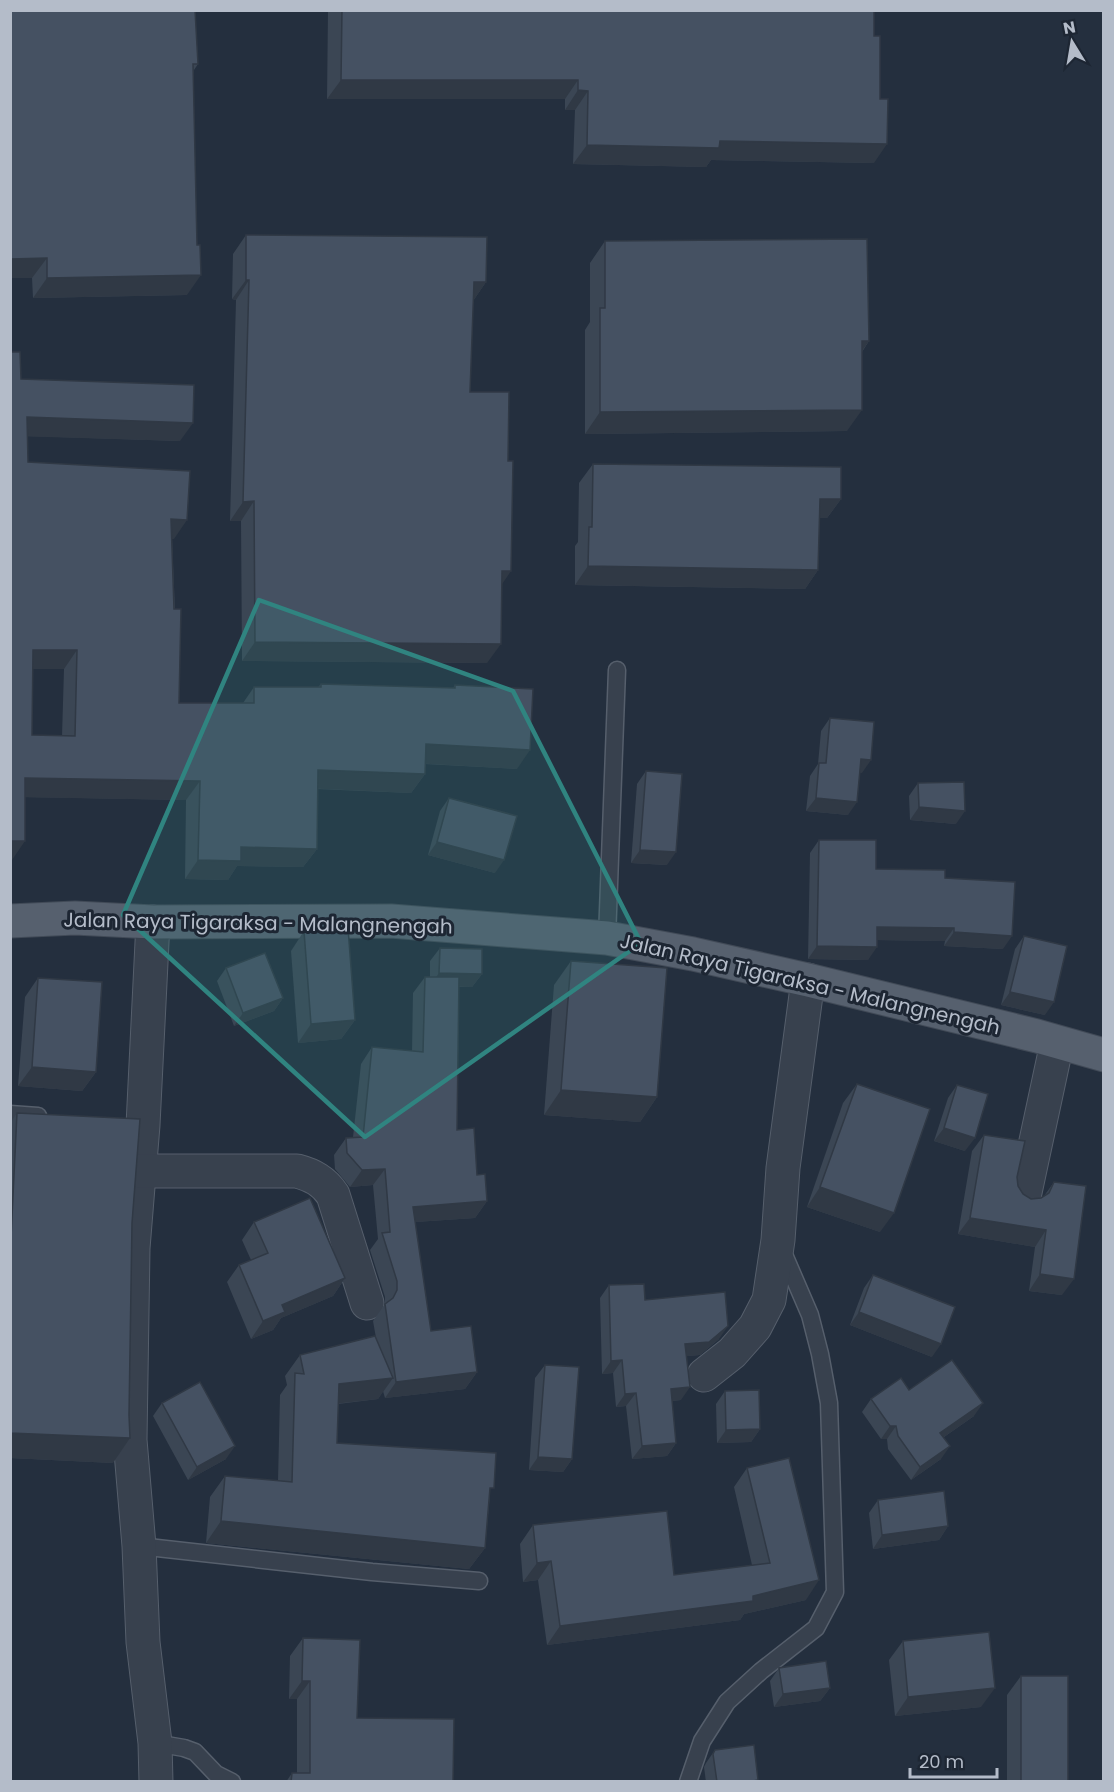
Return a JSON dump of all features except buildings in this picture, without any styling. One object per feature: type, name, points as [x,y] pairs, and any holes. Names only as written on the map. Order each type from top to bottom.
[{"type":"main road","name":"Jalan Raya Tigaraksa - Malangnengah","points":[[10,921],[75,918],[153,922],[391,921],[608,938],[693,954],[808,980],[1037,1036],[1104,1055]]},
{"type":"street","points":[[153,922],[138,1124],[140,1171],[133,1248],[130,1440],[139,1546],[143,1642],[155,1743],[156,1782]]},
{"type":"street","points":[[704,1375],[732,1353],[763,1314],[769,1300],[778,1240],[783,1168],[808,980]]},
{"type":"street","points":[[1024,1197],[1057,1043]]},
{"type":"street","points":[[140,1171],[297,1171],[316,1178],[326,1185],[333,1195],[367,1303]]},
{"type":"lane","points":[[608,938],[617,670]]},
{"type":"lane","points":[[10,1114],[55,1117]]},
{"type":"lane","points":[[688,1782],[702,1741],[727,1702],[761,1671],[816,1628],[835,1592],[829,1403],[810,1315],[778,1240]]},
{"type":"lane","points":[[139,1546],[372,1572],[480,1581]]},
{"type":"lane","points":[[155,1743],[195,1752],[216,1774],[232,1782]]},
{"type":"highlighted area","points":[[259,600],[513,691],[641,943],[365,1137],[123,915]]}]
